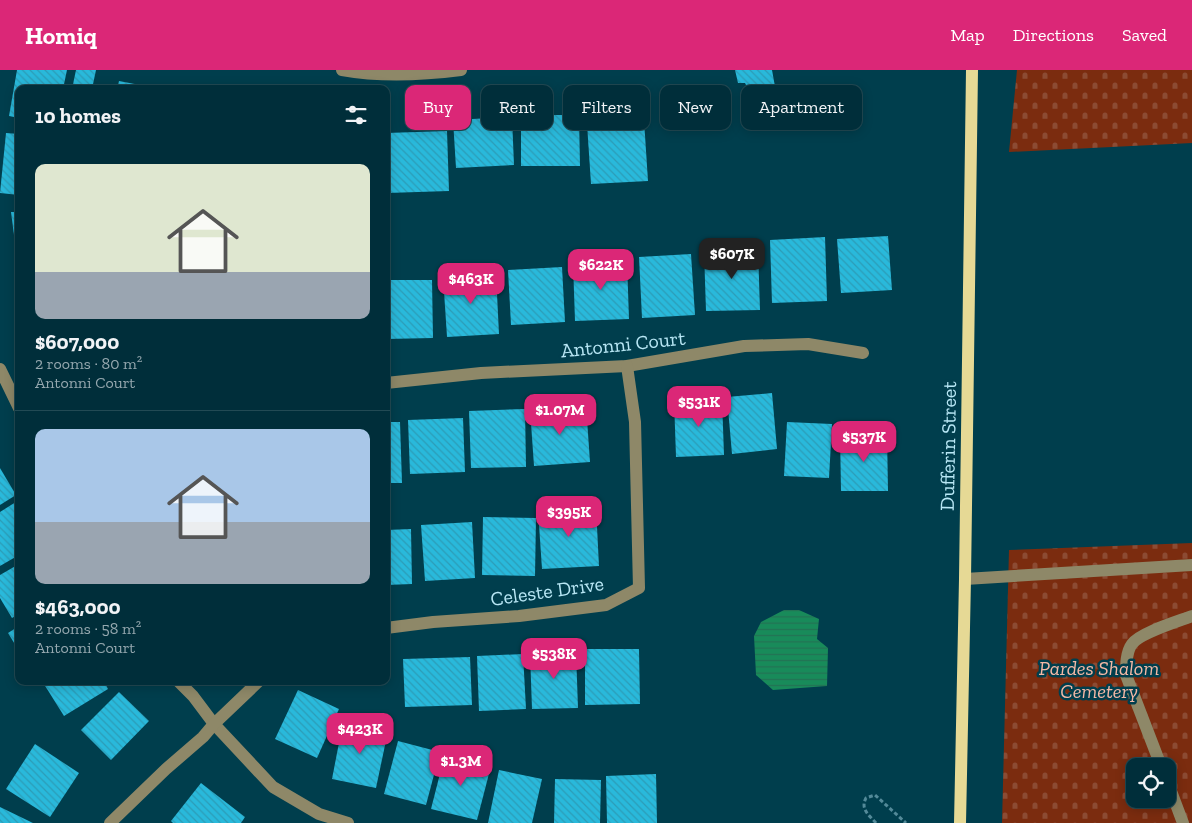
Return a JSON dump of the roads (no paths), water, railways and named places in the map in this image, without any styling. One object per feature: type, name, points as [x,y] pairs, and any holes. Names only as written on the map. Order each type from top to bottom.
[{"type":"main road","name":"Dufferin Street","points":[[960,823],[972,70]]},
{"type":"street","points":[[342,70],[362,74],[428,74],[461,70]]},
{"type":"street","name":"Antonni Court","points":[[390,383],[481,373],[626,366],[744,346],[808,344],[864,353]]},
{"type":"street","name":"Celeste Drive","points":[[390,627],[433,622],[519,616],[606,605],[639,588],[635,422],[626,366]]},
{"type":"street","points":[[0,369],[15,400]]},
{"type":"street","points":[[965,579],[1192,565]]},
{"type":"street","points":[[1158,758],[1126,675],[1126,662],[1132,644],[1143,635],[1192,616]]},
{"type":"street","points":[[182,685],[193,696],[214,724],[273,787],[319,814],[348,823]]},
{"type":"street","points":[[110,823],[166,769],[204,737],[214,724],[254,685]]},
{"type":"street","points":[[1176,806],[1182,823]]},
{"type":"park label","name":"Pardes Shalom Cemetery","points":[[1099,680]]}]
